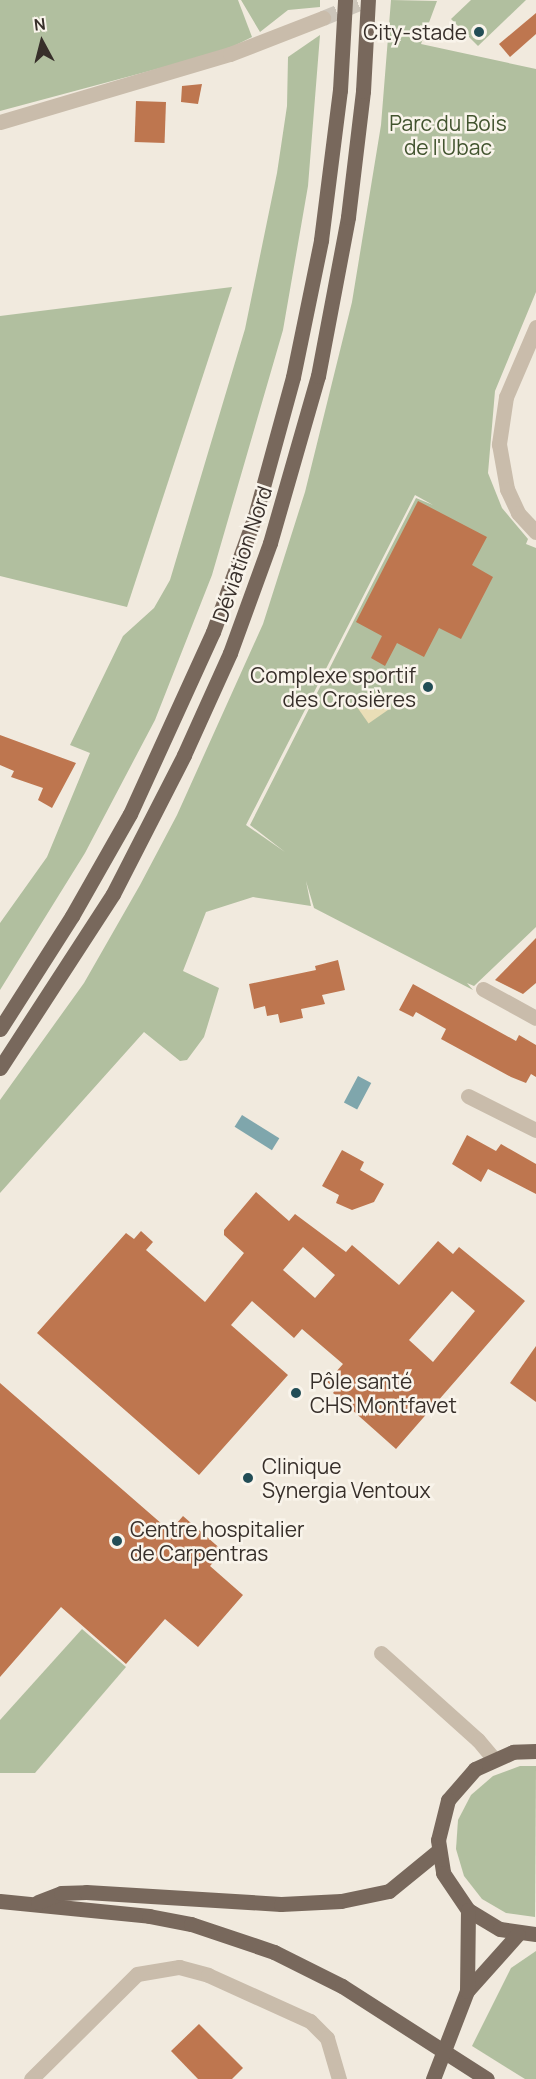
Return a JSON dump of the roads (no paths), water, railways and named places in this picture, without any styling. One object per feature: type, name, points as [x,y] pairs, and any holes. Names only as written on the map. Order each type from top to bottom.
[{"type":"main road","name":"Déviation Nord","points":[[0,1029],[72,916],[135,804],[213,632],[255,516],[293,377],[321,240],[340,90],[345,0]]},
{"type":"main road","name":"Déviation Nord","points":[[0,1068],[52,994],[118,884],[184,755],[230,653],[270,543],[318,375],[348,217],[363,91],[368,0]]},
{"type":"main road","points":[[536,1751],[493,1758],[467,1776],[448,1800],[441,1819],[438,1851],[453,1893],[468,1910],[483,1922],[518,1934],[536,1934]]},
{"type":"main road","points":[[35,1903],[61,1893],[86,1892],[281,1904],[341,1901],[389,1891],[438,1851]]},
{"type":"main road","points":[[0,1901],[35,1903],[181,1922],[274,1952],[342,1986],[487,2079]]},
{"type":"main road","points":[[433,2079],[465,1996],[468,1910]]},
{"type":"main road","points":[[465,1996],[518,1934]]},
{"type":"street","points":[[0,122],[230,54],[323,18]]},
{"type":"street","points":[[536,327],[506,397],[499,444],[507,489],[518,513],[536,532]]},
{"type":"street","points":[[483,989],[536,1018]]},
{"type":"street","points":[[468,1096],[536,1130]]},
{"type":"street","points":[[381,1653],[478,1740],[493,1758]]},
{"type":"street","points":[[31,2079],[44,2070],[137,1974],[179,1967],[208,1975],[310,2021],[327,2038],[339,2079]]},
{"type":"water","points":[[358,1076],[371,1083],[357,1110],[344,1102]]},
{"type":"water","points":[[242,1115],[279,1138],[272,1150],[235,1127]]},
{"type":"tunnel","points":[[323,18],[367,0]]},
{"type":"place","name":"City-stade","points":[[479,32]]},
{"type":"place","name":"Complexe sportif des Crosières","points":[[428,687]]},
{"type":"place","name":"Pôle santé CHS Montfavet","points":[[296,1393]]},
{"type":"place","name":"Clinique Synergia Ventoux","points":[[248,1478]]},
{"type":"place","name":"Centre hospitalier de Carpentras","points":[[117,1541]]},
{"type":"park label","name":"Parc du Bois de l'Ubac","points":[[448,135]]}]
